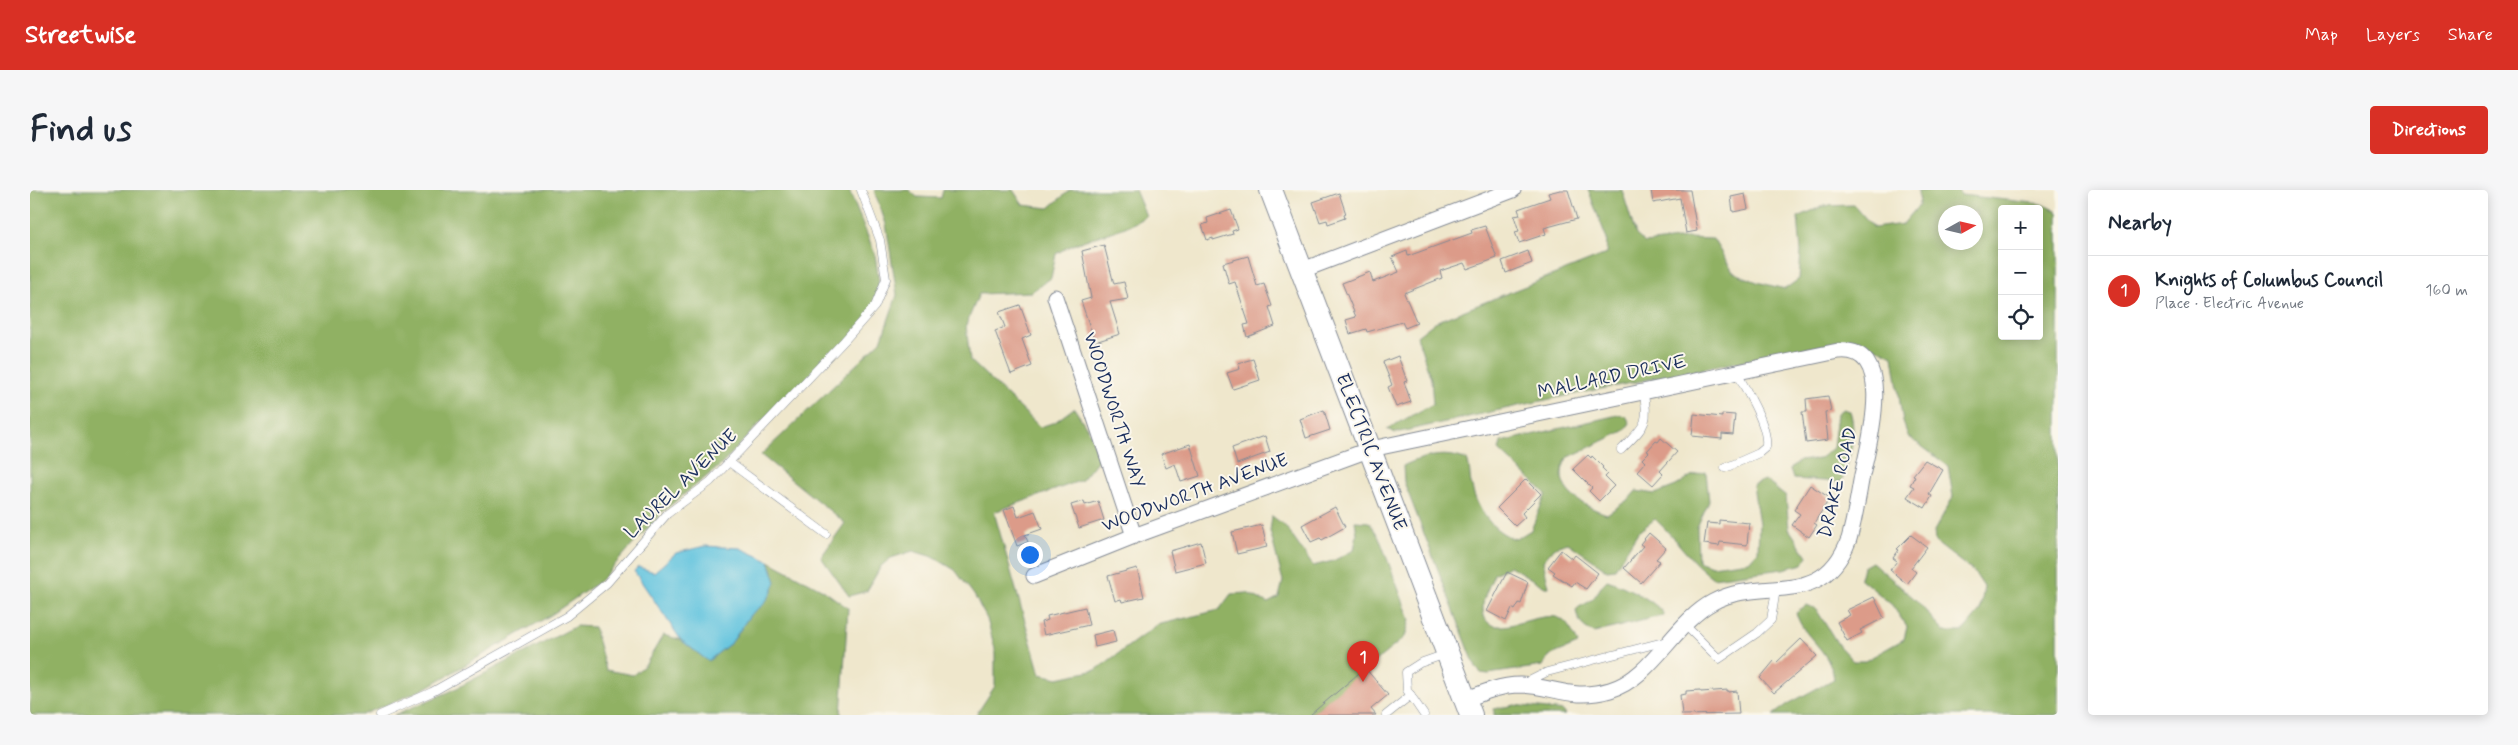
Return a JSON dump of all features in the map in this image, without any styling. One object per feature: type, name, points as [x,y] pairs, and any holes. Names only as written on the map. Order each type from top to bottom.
[{"type":"main road","name":"ELECTRIC AVENUE","points":[[1271,190],[1468,707]]},
{"type":"street","points":[[1300,270],[1513,190]]},
{"type":"street","name":"WOODWORTH WAY","points":[[1055,297],[1134,536]]},
{"type":"street","name":"MALLARD DRIVE","points":[[1371,449],[1838,351],[1853,351],[1861,356]]},
{"type":"street","name":"DRAKE ROAD","points":[[1468,707],[1497,689],[1521,685],[1577,695],[1609,690],[1631,679],[1703,608],[1723,597],[1748,591],[1804,586],[1818,579],[1837,560],[1849,539],[1875,408],[1870,370],[1861,356]]},
{"type":"street","name":"WOODWORTH AVENUE","points":[[1034,576],[1134,536],[1371,449]]},
{"type":"lane","name":"LAUREL AVENUE","points":[[380,715],[432,692],[567,616],[607,583],[667,514],[710,482],[875,306],[886,279],[880,240],[861,190]]},
{"type":"lane","points":[[1725,468],[1759,453],[1766,447],[1768,438],[1737,372]]},
{"type":"lane","points":[[1621,450],[1644,426],[1648,410],[1643,391]]},
{"type":"lane","points":[[729,462],[826,534]]},
{"type":"lane","points":[[1686,625],[1719,660],[1757,633],[1771,620],[1776,589]]},
{"type":"lane","points":[[1521,685],[1547,672],[1671,640]]},
{"type":"lane","points":[[1424,715],[1405,684],[1406,672],[1420,663],[1447,653]]},
{"type":"lane","points":[[1386,715],[1410,695]]},
{"type":"green space","points":[[30,190],[849,190],[875,254],[879,282],[876,302],[856,335],[759,424],[721,465],[663,511],[600,581],[551,615],[424,689],[362,715],[30,715]]},
{"type":"green space","points":[[874,190],[909,190],[917,197],[941,198],[943,190],[1013,190],[1023,205],[1049,208],[1070,190],[1135,190],[1146,216],[1136,222],[1078,243],[1056,254],[1051,278],[1031,292],[979,294],[966,325],[970,360],[1040,427],[1055,422],[1074,408],[1091,434],[1098,460],[1082,480],[994,512],[1040,674],[1058,678],[1096,670],[1157,625],[1219,610],[1231,594],[1247,593],[1268,603],[1279,597],[1283,581],[1270,531],[1272,516],[1285,526],[1313,566],[1333,561],[1354,550],[1357,534],[1355,521],[1369,522],[1379,537],[1410,620],[1405,637],[1310,715],[976,715],[995,686],[995,649],[987,619],[974,595],[955,570],[933,557],[913,551],[891,558],[881,566],[867,591],[849,596],[821,557],[845,523],[761,455],[881,341],[897,295],[886,224]]},
{"type":"green space","points":[[1588,190],[1622,190],[1636,235],[1645,243],[1686,238],[1713,239],[1733,272],[1757,282],[1785,289],[1799,279],[1801,251],[1798,217],[1823,206],[1854,205],[1874,228],[1903,224],[1919,205],[1918,190],[1959,190],[1961,195],[2042,204],[2058,212],[2058,715],[1773,715],[1788,704],[1834,679],[1827,659],[1799,621],[1796,612],[1807,605],[1816,609],[1839,646],[1853,661],[1865,661],[1904,639],[1907,627],[1892,605],[1860,578],[1863,567],[1872,562],[1916,600],[1944,632],[1962,632],[1980,611],[1984,587],[1974,572],[1935,542],[1934,531],[1953,497],[1948,466],[1908,436],[1903,422],[1893,356],[1871,345],[1838,343],[1809,348],[1550,399],[1395,433],[1387,429],[1433,404],[1431,379],[1417,336],[1435,322],[1606,254],[1607,239]]},
{"type":"green space","points":[[1843,409],[1850,411],[1853,437],[1850,456],[1841,482],[1793,479],[1790,469],[1799,461],[1819,459],[1833,448],[1837,413]]},
{"type":"green space","points":[[1618,415],[1626,416],[1630,423],[1624,431],[1567,458],[1562,479],[1571,495],[1588,506],[1607,514],[1629,499],[1636,491],[1655,494],[1676,486],[1691,476],[1706,472],[1709,501],[1697,527],[1698,561],[1712,566],[1749,561],[1758,551],[1759,524],[1753,485],[1765,480],[1786,497],[1789,529],[1807,556],[1803,564],[1783,569],[1713,578],[1697,565],[1655,519],[1638,532],[1615,569],[1607,570],[1568,543],[1555,547],[1543,561],[1549,587],[1545,587],[1510,566],[1494,574],[1483,602],[1485,619],[1492,625],[1502,626],[1540,618],[1552,617],[1561,619],[1569,627],[1578,644],[1549,656],[1543,666],[1488,674],[1481,673],[1476,668],[1404,482],[1403,466],[1427,457],[1443,455],[1467,460],[1474,495],[1482,512],[1493,526],[1516,539],[1531,530],[1546,494],[1499,450],[1501,442]]},
{"type":"green space","points":[[769,561],[823,590],[848,608],[841,715],[394,715],[451,691],[576,626],[594,627],[606,670],[633,675],[646,664],[663,635],[681,640],[708,661],[732,642],[750,615],[763,605],[773,571]]},
{"type":"green space","points":[[1607,580],[1647,599],[1664,615],[1594,633],[1590,631],[1580,621],[1576,610],[1592,599]]},
{"type":"green space","points":[[1515,705],[1563,711],[1566,715],[1494,715],[1494,709]]},
{"type":"water","points":[[705,546],[740,548],[769,561],[776,582],[771,594],[763,605],[750,615],[732,642],[708,661],[681,640],[634,571],[638,567],[654,572],[676,553]]},
{"type":"building","points":[[1568,190],[1577,219],[1544,228],[1546,234],[1519,243],[1515,232],[1519,231],[1514,216],[1520,215],[1518,209],[1550,198],[1548,193]]},
{"type":"building","points":[[1651,190],[1690,190],[1697,231],[1686,233],[1680,198],[1653,203]]},
{"type":"building","points":[[1339,193],[1346,214],[1344,215],[1345,218],[1328,224],[1327,220],[1320,222],[1313,202]]},
{"type":"building","points":[[1745,194],[1748,209],[1733,212],[1731,197]]},
{"type":"building","points":[[1231,210],[1238,229],[1232,231],[1233,234],[1207,240],[1202,225],[1208,223],[1207,218]]},
{"type":"building","points":[[1485,226],[1497,258],[1467,269],[1464,263],[1440,271],[1442,278],[1404,293],[1417,323],[1405,328],[1402,322],[1367,332],[1366,329],[1350,334],[1346,320],[1356,317],[1342,283],[1370,272],[1373,282],[1399,272],[1392,257],[1407,251],[1408,256],[1472,233],[1471,230]]},
{"type":"building","points":[[1104,245],[1114,284],[1124,282],[1128,299],[1110,302],[1120,334],[1095,342],[1081,301],[1091,298],[1082,251]]},
{"type":"building","points":[[1528,251],[1532,263],[1506,273],[1502,261]]},
{"type":"building","points":[[1248,256],[1257,286],[1264,284],[1272,306],[1269,307],[1275,326],[1247,337],[1244,325],[1249,324],[1235,282],[1229,284],[1223,263]]},
{"type":"building","points":[[1020,305],[1031,335],[1022,339],[1032,366],[1011,374],[995,331],[1005,327],[999,312]]},
{"type":"building","points":[[1398,356],[1407,381],[1404,382],[1411,402],[1396,407],[1388,387],[1392,385],[1383,362]]},
{"type":"building","points":[[1253,359],[1260,380],[1233,389],[1227,373],[1240,369],[1238,363]]},
{"type":"building","points":[[1828,396],[1831,411],[1825,412],[1828,440],[1806,443],[1802,412],[1807,412],[1806,399]]},
{"type":"building","points":[[1324,410],[1330,430],[1306,438],[1300,419]]},
{"type":"building","points":[[1694,414],[1722,417],[1722,414],[1735,415],[1733,435],[1722,434],[1722,439],[1692,436]]},
{"type":"building","points":[[1265,436],[1270,452],[1237,464],[1232,448]]},
{"type":"building","points":[[1661,438],[1677,452],[1660,471],[1663,474],[1653,485],[1637,471],[1645,462],[1642,459],[1649,452],[1647,451]]},
{"type":"building","points":[[1190,444],[1200,476],[1181,482],[1175,464],[1166,468],[1161,454]]},
{"type":"building","points":[[1588,455],[1591,458],[1592,456],[1603,467],[1608,474],[1605,477],[1614,486],[1599,501],[1589,491],[1592,488],[1573,469]]},
{"type":"building","points":[[1925,460],[1943,470],[1929,494],[1932,496],[1925,508],[1907,497],[1914,487],[1910,485],[1915,476],[1913,475]]},
{"type":"building","points":[[1526,479],[1541,494],[1522,513],[1525,517],[1515,526],[1497,508]]},
{"type":"building","points":[[1810,485],[1830,498],[1814,523],[1817,525],[1809,537],[1792,525],[1800,514],[1794,510]]},
{"type":"building","points":[[1084,501],[1085,505],[1098,501],[1104,520],[1079,528],[1071,505]]},
{"type":"building","points":[[1014,506],[1018,517],[1035,511],[1042,529],[1025,535],[1028,542],[1017,546],[1004,510]]},
{"type":"building","points":[[1335,507],[1345,527],[1322,540],[1320,538],[1311,542],[1302,525]]},
{"type":"building","points":[[1719,520],[1749,523],[1747,545],[1720,542],[1719,546],[1704,544],[1707,523],[1719,524]]},
{"type":"building","points":[[1262,525],[1267,547],[1237,554],[1232,532]]},
{"type":"building","points":[[1649,533],[1666,548],[1656,559],[1660,561],[1641,583],[1624,568],[1643,546],[1640,544]]},
{"type":"building","points":[[1911,535],[1927,547],[1911,568],[1916,572],[1907,584],[1890,570],[1897,561],[1893,558],[1899,550],[1897,549]]},
{"type":"building","points":[[1201,542],[1206,563],[1175,571],[1170,551]]},
{"type":"building","points":[[1561,550],[1572,559],[1575,555],[1598,573],[1586,589],[1575,582],[1572,586],[1553,574],[1555,572],[1548,567]]},
{"type":"building","points":[[1137,568],[1144,597],[1122,602],[1121,599],[1115,601],[1108,576]]},
{"type":"building","points":[[1507,572],[1528,582],[1521,604],[1519,603],[1515,610],[1512,608],[1506,621],[1487,611]]},
{"type":"building","points":[[1874,597],[1884,618],[1860,630],[1862,633],[1847,641],[1837,622],[1850,615],[1847,610]]},
{"type":"building","points":[[1085,607],[1089,625],[1044,635],[1041,622],[1048,620],[1047,616]]},
{"type":"building","points":[[1113,630],[1116,642],[1095,647],[1093,635]]},
{"type":"building","points":[[1801,639],[1817,656],[1774,693],[1760,678],[1774,661],[1776,663]]},
{"type":"building","points":[[1365,668],[1388,695],[1371,709],[1376,715],[1310,715]]},
{"type":"building","points":[[1700,690],[1701,692],[1737,691],[1739,714],[1682,715],[1680,695],[1686,694],[1686,691]]},
{"type":"place","name":"Knights of Columbus Council","points":[[1363,682]]}]
